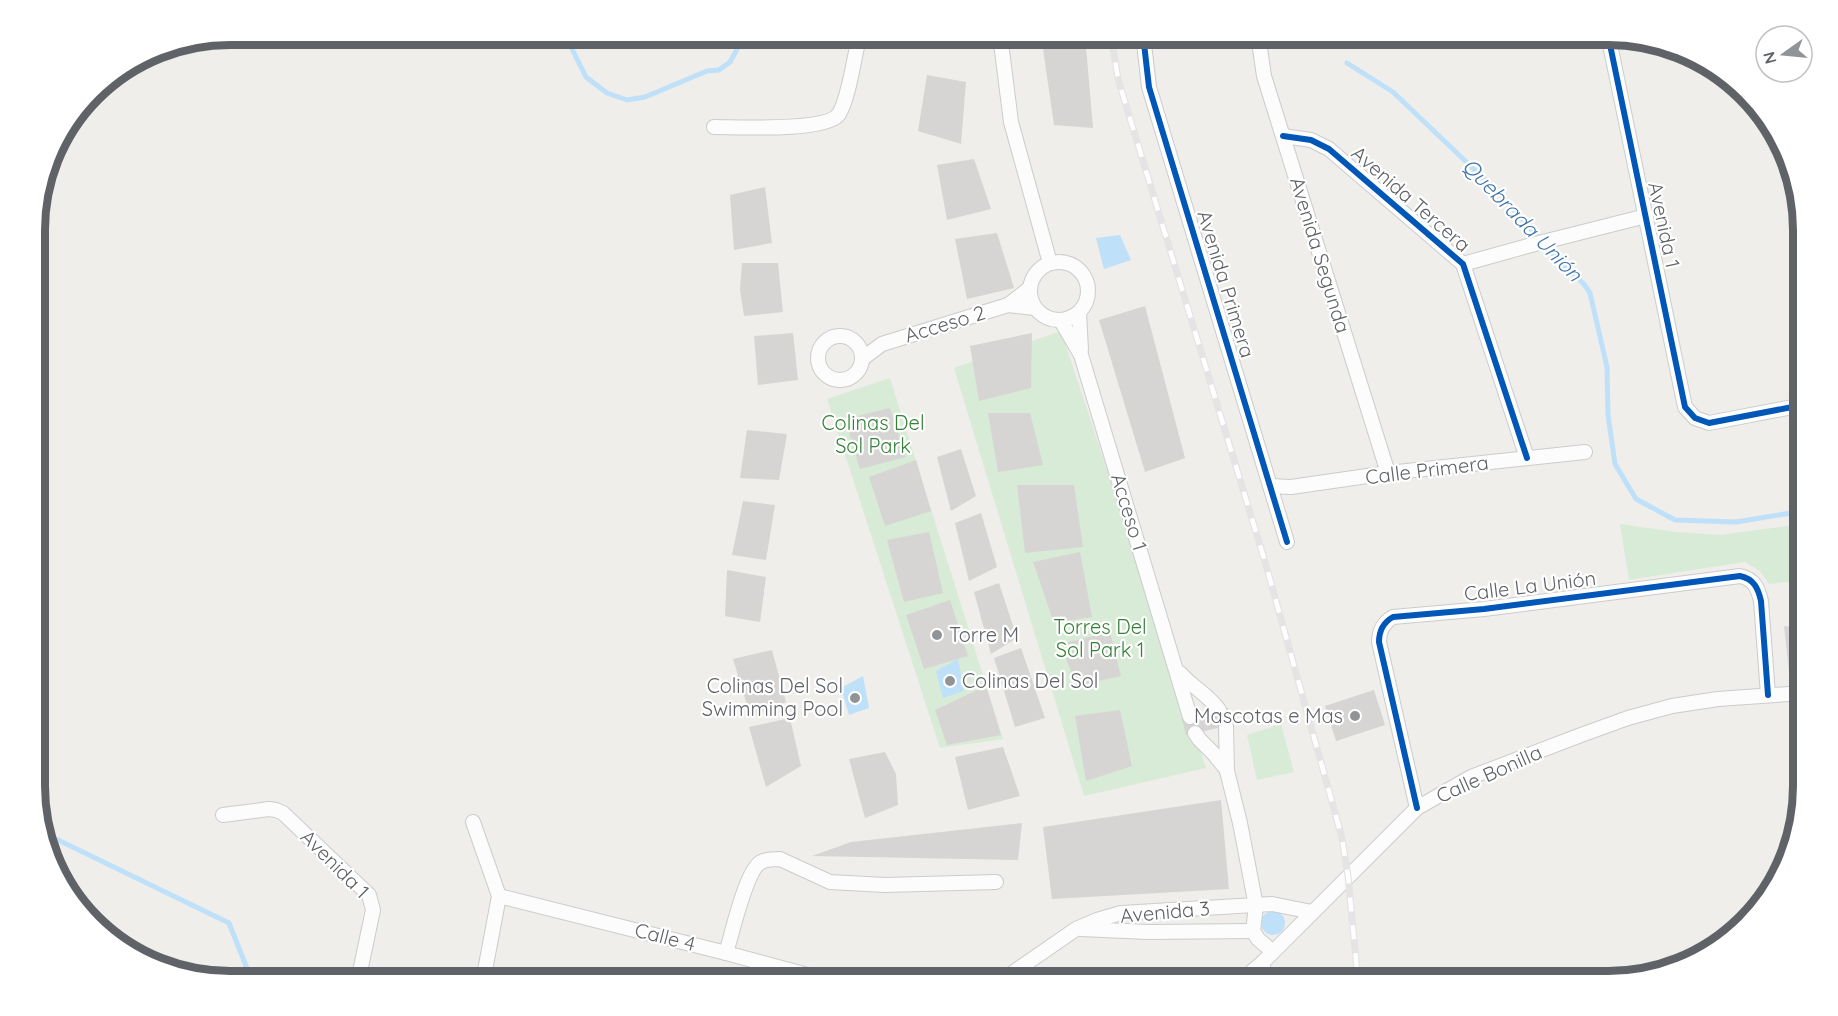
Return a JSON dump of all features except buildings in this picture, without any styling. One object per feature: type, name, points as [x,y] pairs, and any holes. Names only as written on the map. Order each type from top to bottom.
[{"type":"street","points":[[714,128],[809,126],[831,121],[838,116],[843,105],[857,45]]},
{"type":"street","points":[[1001,45],[1011,122],[1050,263],[1040,268],[1033,277],[1030,298],[1035,308],[1052,320],[1061,321],[1079,313]]},
{"type":"street","name":"Avenida Primera","points":[[1144,45],[1149,87],[1287,542]]},
{"type":"street","name":"Avenida Segunda","points":[[1260,45],[1264,76],[1388,473]]},
{"type":"street","name":"Avenida 1","points":[[1610,45],[1684,407],[1695,418],[1709,423],[1793,407]]},
{"type":"street","name":"Avenida Tercera","points":[[1283,136],[1311,140],[1329,149],[1463,264],[1527,459]]},
{"type":"street","points":[[1463,264],[1646,216]]},
{"type":"street","name":"Acceso 1","points":[[1050,263],[1059,261],[1068,263],[1082,273],[1088,289],[1088,298],[1079,313],[1081,355]]},
{"type":"street","name":"Acceso 2","points":[[882,344],[862,359],[861,367],[848,379],[832,379],[821,368],[819,353],[830,339],[839,336],[855,343],[882,344],[1008,305],[1030,288]]},
{"type":"street","name":"Acceso 2","points":[[1008,305],[1035,308]]},
{"type":"street","name":"Acceso 1","points":[[1061,321],[1081,355],[1190,717]]},
{"type":"street","points":[[855,343],[861,350],[862,359]]},
{"type":"street","name":"Calle Primera","points":[[1270,486],[1291,487],[1388,473],[1585,452]]},
{"type":"street","name":"Calle La Unión","points":[[1417,808],[1379,642],[1382,627],[1393,617],[1484,609],[1740,576],[1752,581],[1761,601],[1768,695]]},
{"type":"street","name":"Acceso 1","points":[[1177,670],[1190,685],[1214,703],[1219,710]]},
{"type":"street","name":"Calle Bonilla","points":[[1252,971],[1417,808],[1470,777],[1628,718],[1672,706],[1718,699],[1793,694]]},
{"type":"street","points":[[1226,726],[1227,771],[1256,906],[1253,931],[1268,957],[1265,971]]},
{"type":"street","points":[[1196,733],[1199,740],[1227,771]]},
{"type":"street","name":"Avenida 1","points":[[223,815],[269,809],[283,813],[369,895],[373,910],[360,971]]},
{"type":"street","points":[[473,822],[499,896],[485,971]]},
{"type":"street","points":[[726,953],[750,876],[762,861],[780,859],[830,882],[840,883],[885,885],[996,882]]},
{"type":"street","name":"Calle 4","points":[[499,896],[794,971]]},
{"type":"street","name":"Avenida 3","points":[[1015,971],[1076,929],[1121,913],[1272,904],[1312,912]]},
{"type":"street","name":"Avenida 3","points":[[1076,929],[1148,932],[1253,931]]},
{"type":"green space","name":"Torres Del Sol Park 1","points":[[1061,331],[1206,768],[1084,796],[954,368]]},
{"type":"green space","name":"Colinas Del Sol Park","points":[[890,378],[1003,739],[940,748],[827,399]]},
{"type":"green space","points":[[1620,524],[1676,532],[1720,535],[1793,525],[1793,581],[1769,584],[1760,571],[1745,562],[1629,580]]},
{"type":"green space","points":[[1281,724],[1294,772],[1257,780],[1247,735]]},
{"type":"water","points":[[1120,235],[1131,260],[1104,269],[1096,238]]},
{"type":"water","name":"Colinas Del Sol","points":[[958,659],[964,691],[943,698],[936,671]]},
{"type":"water","name":"Colinas Del Sol Swimming Pool","points":[[863,676],[869,708],[849,715],[841,688]]},
{"type":"water","points":[[1273,911],[1282,914],[1285,923],[1282,932],[1273,935],[1264,932],[1261,923],[1264,914]]},
{"type":"waterway","name":"Quebrada Unión","points":[[570,45],[586,77],[607,93],[627,100],[645,97],[707,71],[719,70],[730,62],[739,45]]},
{"type":"waterway","name":"Quebrada Unión","points":[[1347,63],[1393,92],[1502,196],[1590,293],[1607,367],[1608,415],[1615,464],[1636,499],[1675,520],[1736,522],[1793,513]]},
{"type":"waterway","points":[[52,838],[229,923],[248,971]]},
{"type":"railway","points":[[1113,45],[1118,79],[1266,565],[1342,838],[1357,971]]},
{"type":"cycle path","points":[[1144,45],[1149,87],[1287,542]]},
{"type":"cycle path","points":[[1610,45],[1685,407],[1695,418],[1709,423],[1793,407]]},
{"type":"cycle path","points":[[1283,136],[1311,140],[1329,149],[1463,264],[1527,458]]},
{"type":"cycle path","points":[[1417,808],[1379,642],[1383,627],[1393,617],[1484,609],[1740,576],[1749,579],[1755,585],[1761,601],[1768,695]]},
{"type":"place","name":"Torre M","points":[[937,635]]},
{"type":"place","name":"Colinas Del Sol","points":[[950,681]]},
{"type":"place","name":"Colinas Del Sol Swimming Pool","points":[[855,698]]},
{"type":"place","name":"Mascotas e Mas","points":[[1355,716]]}]
